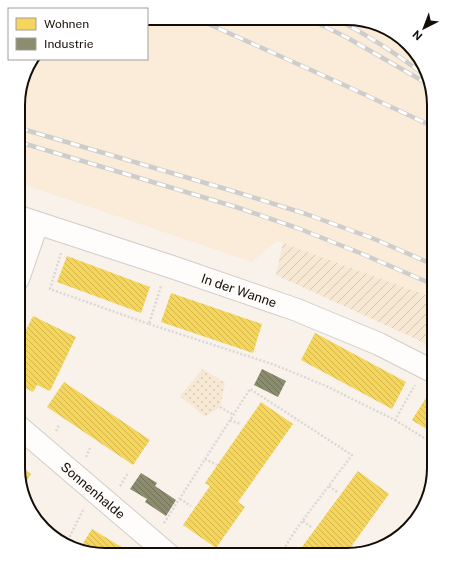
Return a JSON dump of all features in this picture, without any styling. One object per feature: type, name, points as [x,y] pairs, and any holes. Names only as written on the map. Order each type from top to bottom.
[{"type":"street","points":[[25,238],[28,220]]},
{"type":"street","name":"In der Wanne","points":[[28,220],[297,310],[379,344],[426,376]]},
{"type":"street","name":"Sonnenhalde","points":[[25,432],[161,548]]},
{"type":"path","points":[[62,249],[50,289],[149,324],[275,365],[326,386],[395,420],[427,440]]},
{"type":"path","points":[[149,324],[162,284]]},
{"type":"path","points":[[395,420],[426,376]]},
{"type":"path","points":[[153,541],[250,389],[352,456],[285,548]]},
{"type":"path","points":[[220,407],[234,415]]},
{"type":"path","points":[[230,420],[240,424]]},
{"type":"path","points":[[205,459],[217,465]]},
{"type":"path","points":[[329,486],[337,492]]},
{"type":"path","points":[[69,540],[93,490]]},
{"type":"path","points":[[180,499],[191,506]]},
{"type":"path","points":[[303,521],[311,527]]},
{"type":"shaded area","points":[[148,25],[347,25],[377,31],[400,45],[416,65],[421,75],[426,95],[427,295],[277,241],[252,262],[25,185],[26,95],[29,80],[40,60],[148,60]]},
{"type":"shaded area","points":[[283,243],[427,295],[427,345],[416,339],[276,275]]},
{"type":"shaded area","points":[[203,369],[225,383],[220,407],[205,417],[180,396]]},
{"type":"building: Wohnen","points":[[67,256],[150,287],[141,313],[57,282]]},
{"type":"building: Wohnen","points":[[171,293],[262,324],[253,353],[161,322]]},
{"type":"building: Wohnen","points":[[33,316],[76,337],[50,391],[37,385],[33,392],[25,388],[25,332]]},
{"type":"building: Wohnen","points":[[315,333],[406,382],[392,409],[301,360]]},
{"type":"building: Wohnen","points":[[64,382],[150,440],[133,465],[47,407]]},
{"type":"building: Wohnen","points":[[427,396],[427,430],[412,420]]},
{"type":"building: Wohnen","points":[[261,402],[293,424],[238,502],[245,507],[216,548],[183,525],[210,486],[205,483]]},
{"type":"building: Wohnen","points":[[25,470],[31,474],[27,481]]},
{"type":"building: Wohnen","points":[[358,471],[389,494],[350,548],[301,548]]},
{"type":"building: Wohnen","points":[[92,529],[123,548],[100,548],[82,544]]},
{"type":"building: Industrie","points":[[262,369],[286,381],[278,397],[254,385]]},
{"type":"building: Industrie","points":[[141,473],[157,483],[155,486],[176,500],[166,516],[145,502],[147,499],[130,489]]},
{"type":"railway","points":[[211,25],[427,124]]},
{"type":"railway","points":[[321,25],[346,37],[423,81]]},
{"type":"railway","points":[[347,25],[405,60],[419,70]]},
{"type":"railway","points":[[25,130],[306,214],[372,238],[427,262]]},
{"type":"railway","points":[[25,144],[236,207],[300,229],[427,282]]}]
